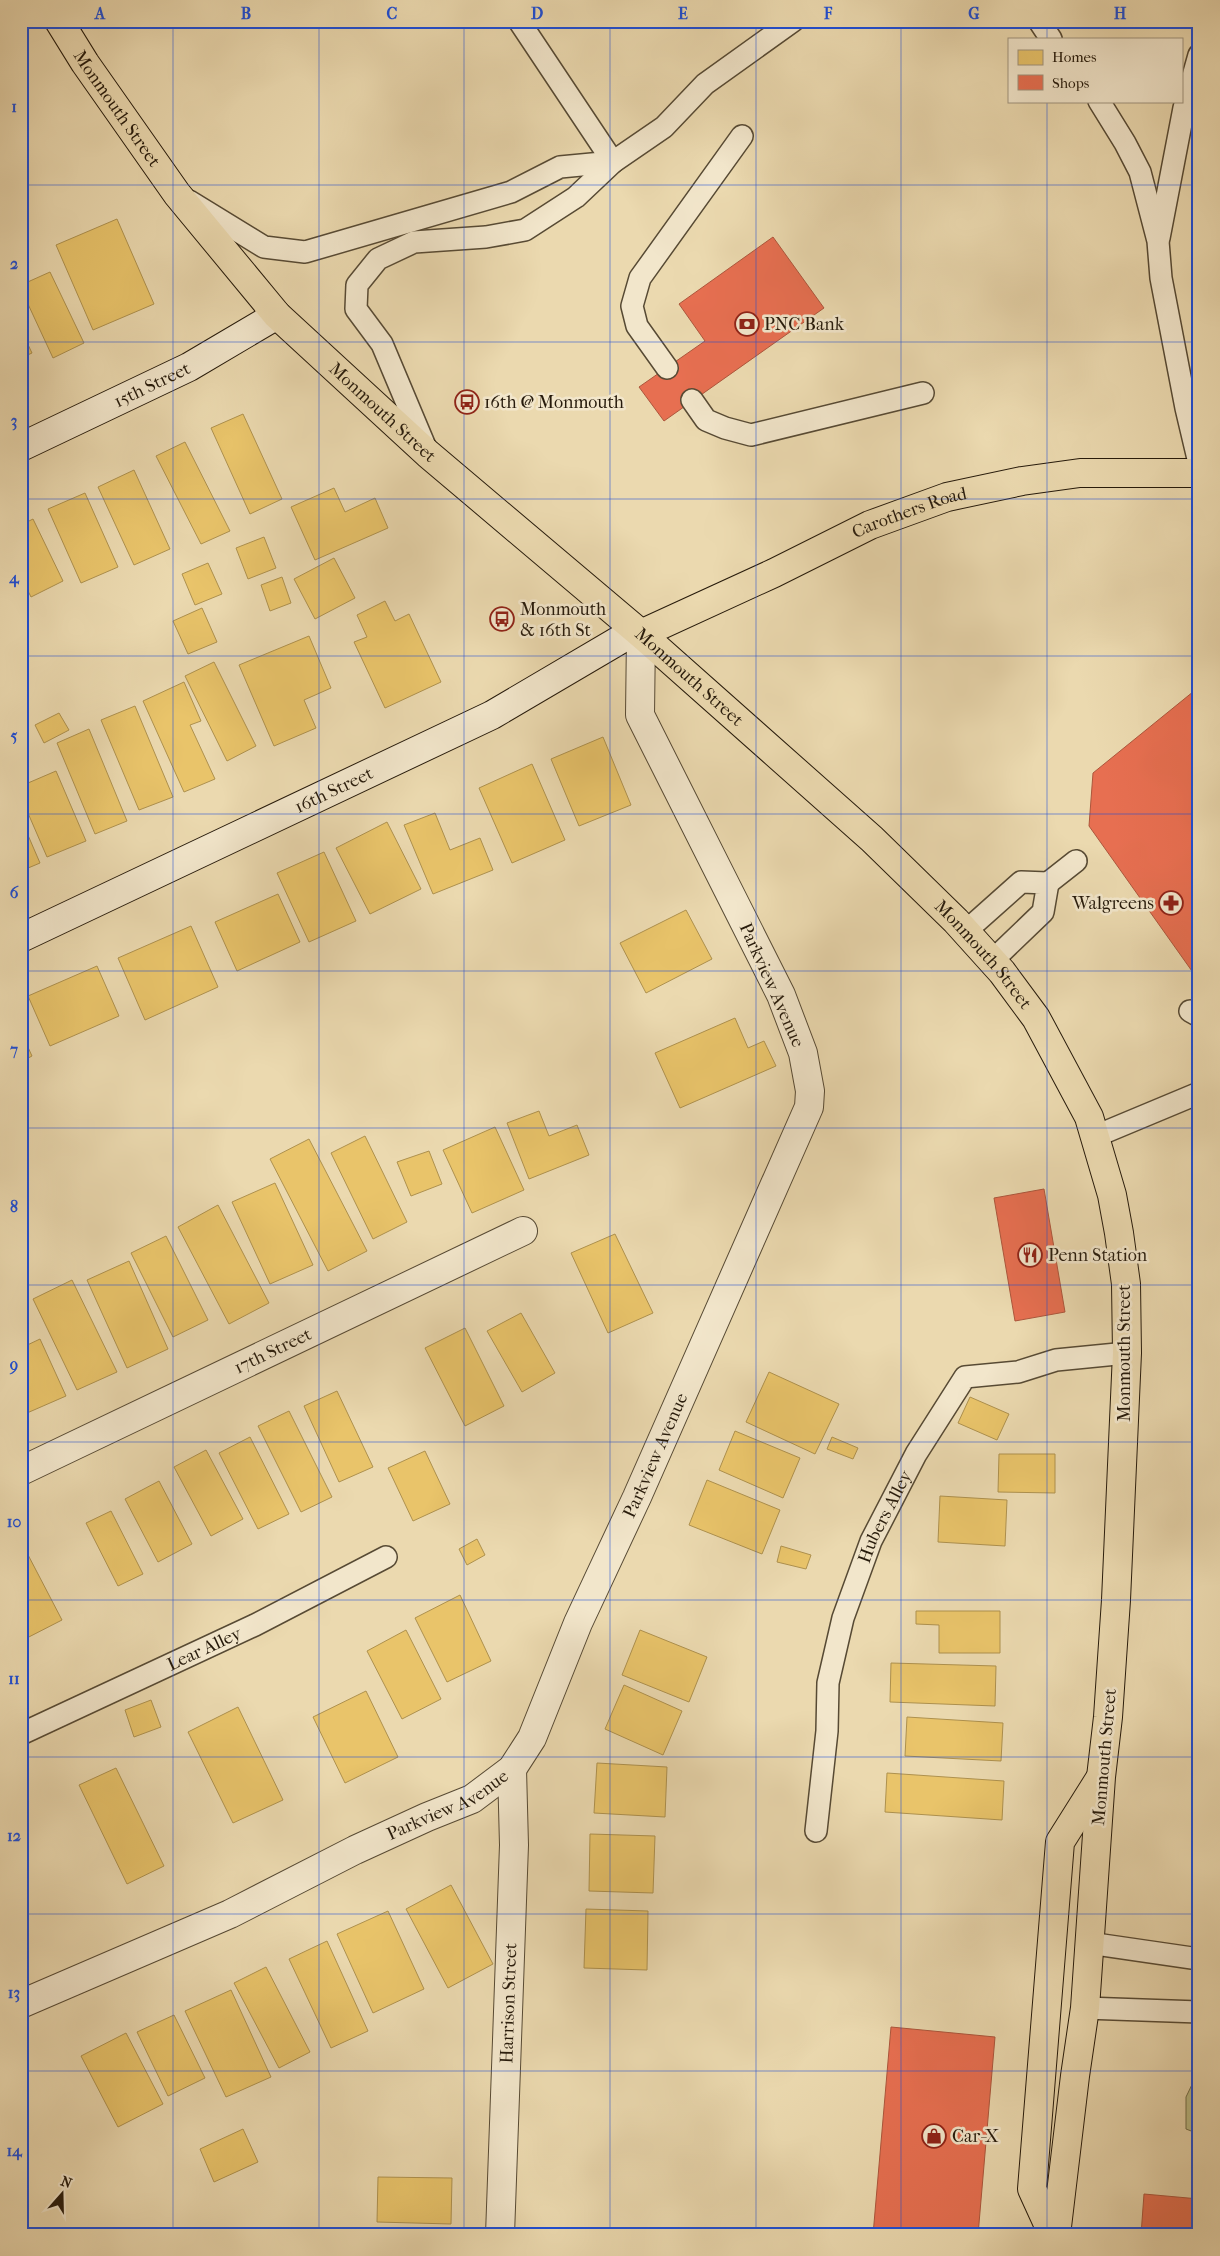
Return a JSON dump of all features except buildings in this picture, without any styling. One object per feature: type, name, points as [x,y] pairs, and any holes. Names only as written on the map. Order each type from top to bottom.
[{"type":"main road","name":"Monmouth Street","points":[[58,21],[85,63],[177,194],[277,315],[428,454],[641,634],[872,839],[966,931],[1036,1018],[1090,1117],[1112,1195],[1119,1233],[1126,1284],[1127,1353],[1116,1600],[1108,1716],[1101,1777],[1085,2008],[1074,2076],[1055,2235]]},
{"type":"main road","name":"Carothers Road","points":[[641,634],[774,573],[870,525],[947,497],[1022,481],[1080,473],[1199,473]]},
{"type":"main road","points":[[1055,2235],[1032,2188],[1060,1842],[1101,1777]]},
{"type":"street","name":"15th Street","points":[[21,447],[189,367],[277,315]]},
{"type":"street","name":"16th Street","points":[[21,938],[492,715],[628,635],[641,634]]},
{"type":"street","name":"Parkview Avenue","points":[[21,2004],[230,1914],[355,1850],[472,1799],[512,1769],[532,1738],[578,1623],[637,1497],[809,1107],[810,1091],[803,1053],[781,995],[640,715],[641,634]]},
{"type":"street","name":"17th Street","points":[[21,1471],[523,1231]]},
{"type":"street","name":"Harrison Street","points":[[500,2235],[514,1845],[512,1769]]},
{"type":"lane","points":[[519,21],[614,162]]},
{"type":"lane","points":[[428,454],[382,344],[356,309],[357,285],[378,259],[414,242],[486,237],[525,230],[576,197],[614,162],[664,127],[705,84],[793,21]]},
{"type":"lane","points":[[1039,21],[1050,38]]},
{"type":"lane","points":[[1158,241],[1184,108],[1199,55]]},
{"type":"lane","points":[[1100,102],[1140,172],[1158,241],[1161,278],[1186,408],[1199,463]]},
{"type":"lane","points":[[667,368],[637,326],[632,306],[640,278],[742,136]]},
{"type":"lane","points":[[177,194],[264,246],[305,252],[511,192],[560,167],[614,162]]},
{"type":"lane","points":[[692,400],[706,420],[725,428],[751,435],[923,393]]},
{"type":"lane","points":[[966,931],[1021,882],[1048,883],[1076,861]]},
{"type":"lane","points":[[992,962],[1043,912],[1048,883]]},
{"type":"lane","points":[[1096,1136],[1199,1093]]},
{"type":"lane","name":"Hubers Alley","points":[[816,1831],[828,1731],[828,1683],[843,1618],[871,1541],[916,1454],[965,1376],[1018,1372],[1056,1360],[1127,1353]]},
{"type":"lane","name":"Lear Alley","points":[[21,1734],[254,1625],[386,1557]]},
{"type":"lane","points":[[1089,1943],[1199,1959]]},
{"type":"lane","points":[[1085,2008],[1199,2012]]},
{"type":"green space","points":[[1199,2070],[1199,2134],[1186,2129],[1186,2097]]},
{"type":"place","name":"PNC Bank","points":[[747,324]]},
{"type":"place","name":"16th @ Monmouth","points":[[467,402]]},
{"type":"place","name":"Monmouth & 16th St","points":[[502,619]]},
{"type":"place","name":"Walgreens","points":[[1171,903]]},
{"type":"place","name":"Penn Station","points":[[1030,1255]]},
{"type":"place","name":"Car-X","points":[[934,2136]]}]
